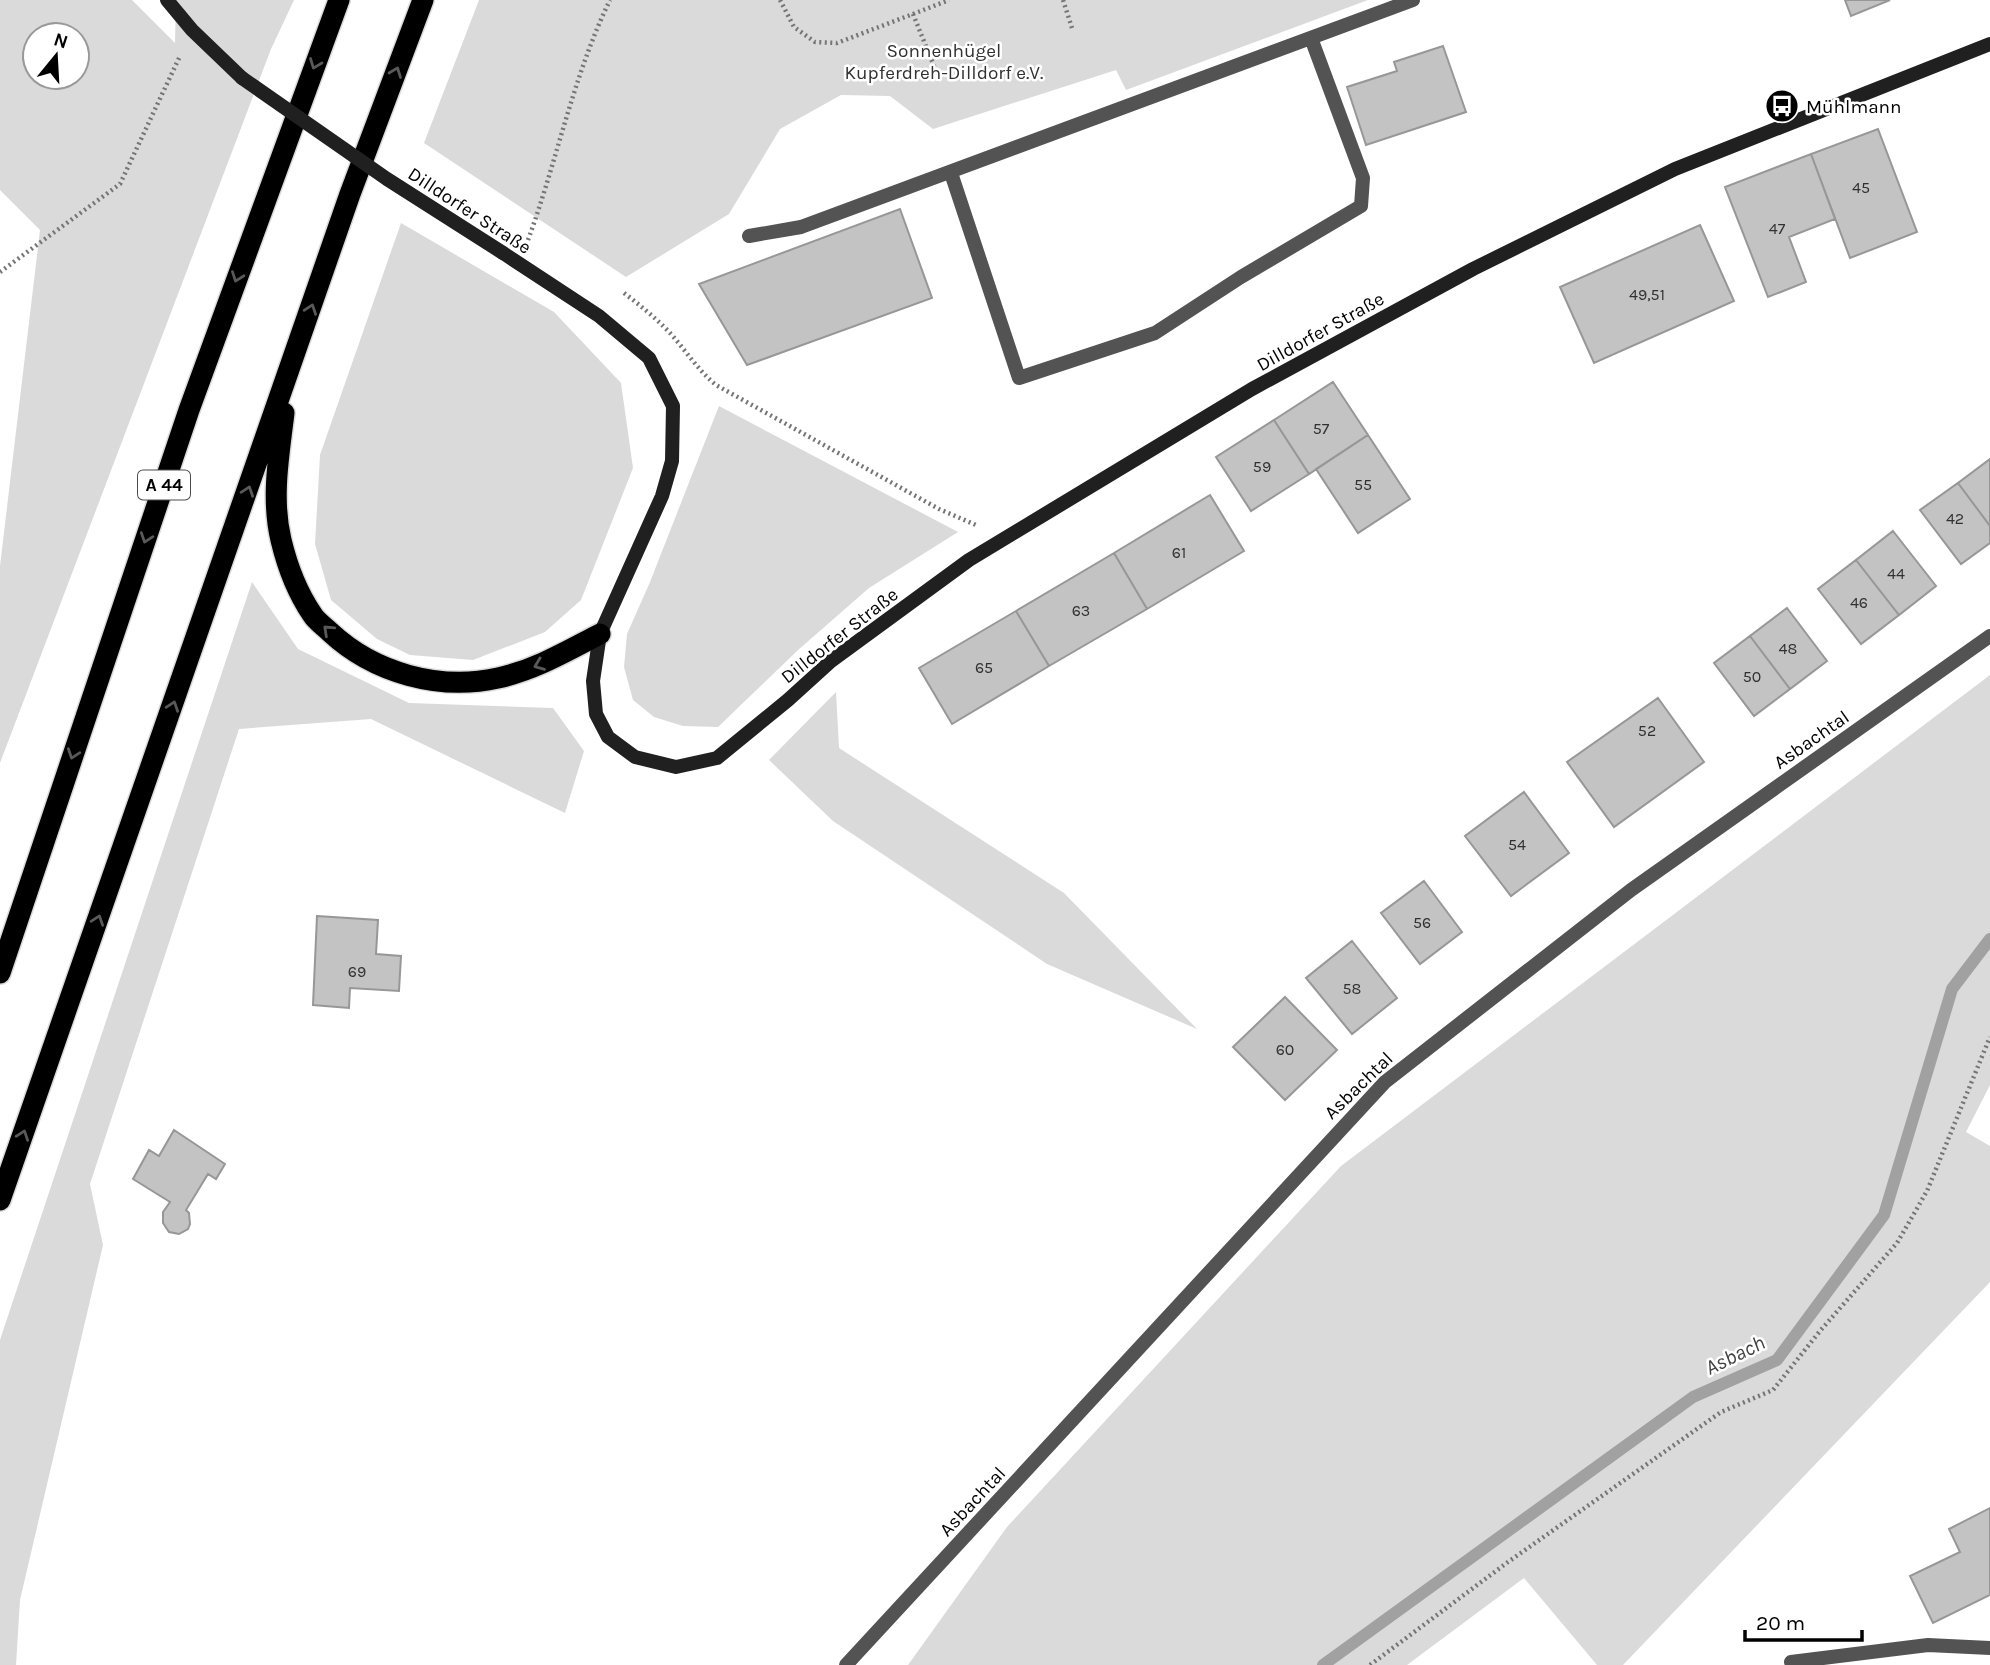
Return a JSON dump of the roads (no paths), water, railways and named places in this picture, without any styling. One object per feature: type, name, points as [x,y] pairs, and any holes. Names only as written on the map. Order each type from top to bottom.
[{"type":"highway","name":"A 44","points":[[0,973],[189,410],[339,0]]},
{"type":"highway","points":[[0,1200],[350,194],[423,0]]},
{"type":"highway","points":[[288,373],[275,486],[281,539],[297,588],[313,616],[344,645],[383,668],[425,680],[461,682],[497,678],[542,665],[600,634]]},
{"type":"main road","name":"Dilldorfer Straße","points":[[167,0],[192,30],[242,78],[387,179],[599,316],[649,358],[673,406],[672,461],[662,496],[600,634],[593,681],[596,714],[608,737],[635,757],[676,767],[717,758],[831,661],[969,560],[1252,389],[1473,269],[1675,169],[1990,44]]},
{"type":"street","points":[[749,236],[801,227],[1413,0]]},
{"type":"street","points":[[951,173],[1019,378],[1155,333],[1241,277],[1361,206],[1363,178],[1311,38]]},
{"type":"street","name":"Asbachtal","points":[[846,1665],[1385,1082],[1631,890],[1990,636]]},
{"type":"street","points":[[1791,1661],[1928,1645],[1990,1648]]},
{"type":"waterway","name":"Asbach","points":[[1323,1665],[1693,1397],[1777,1360],[1884,1215],[1952,989],[1990,939]]},
{"type":"place","name":"Mühlmann","points":[[1782,106]]},
{"type":"park label","name":"Sonnenhügel Kupferdreh-Dilldorf e.V.","points":[[944,61]]}]
